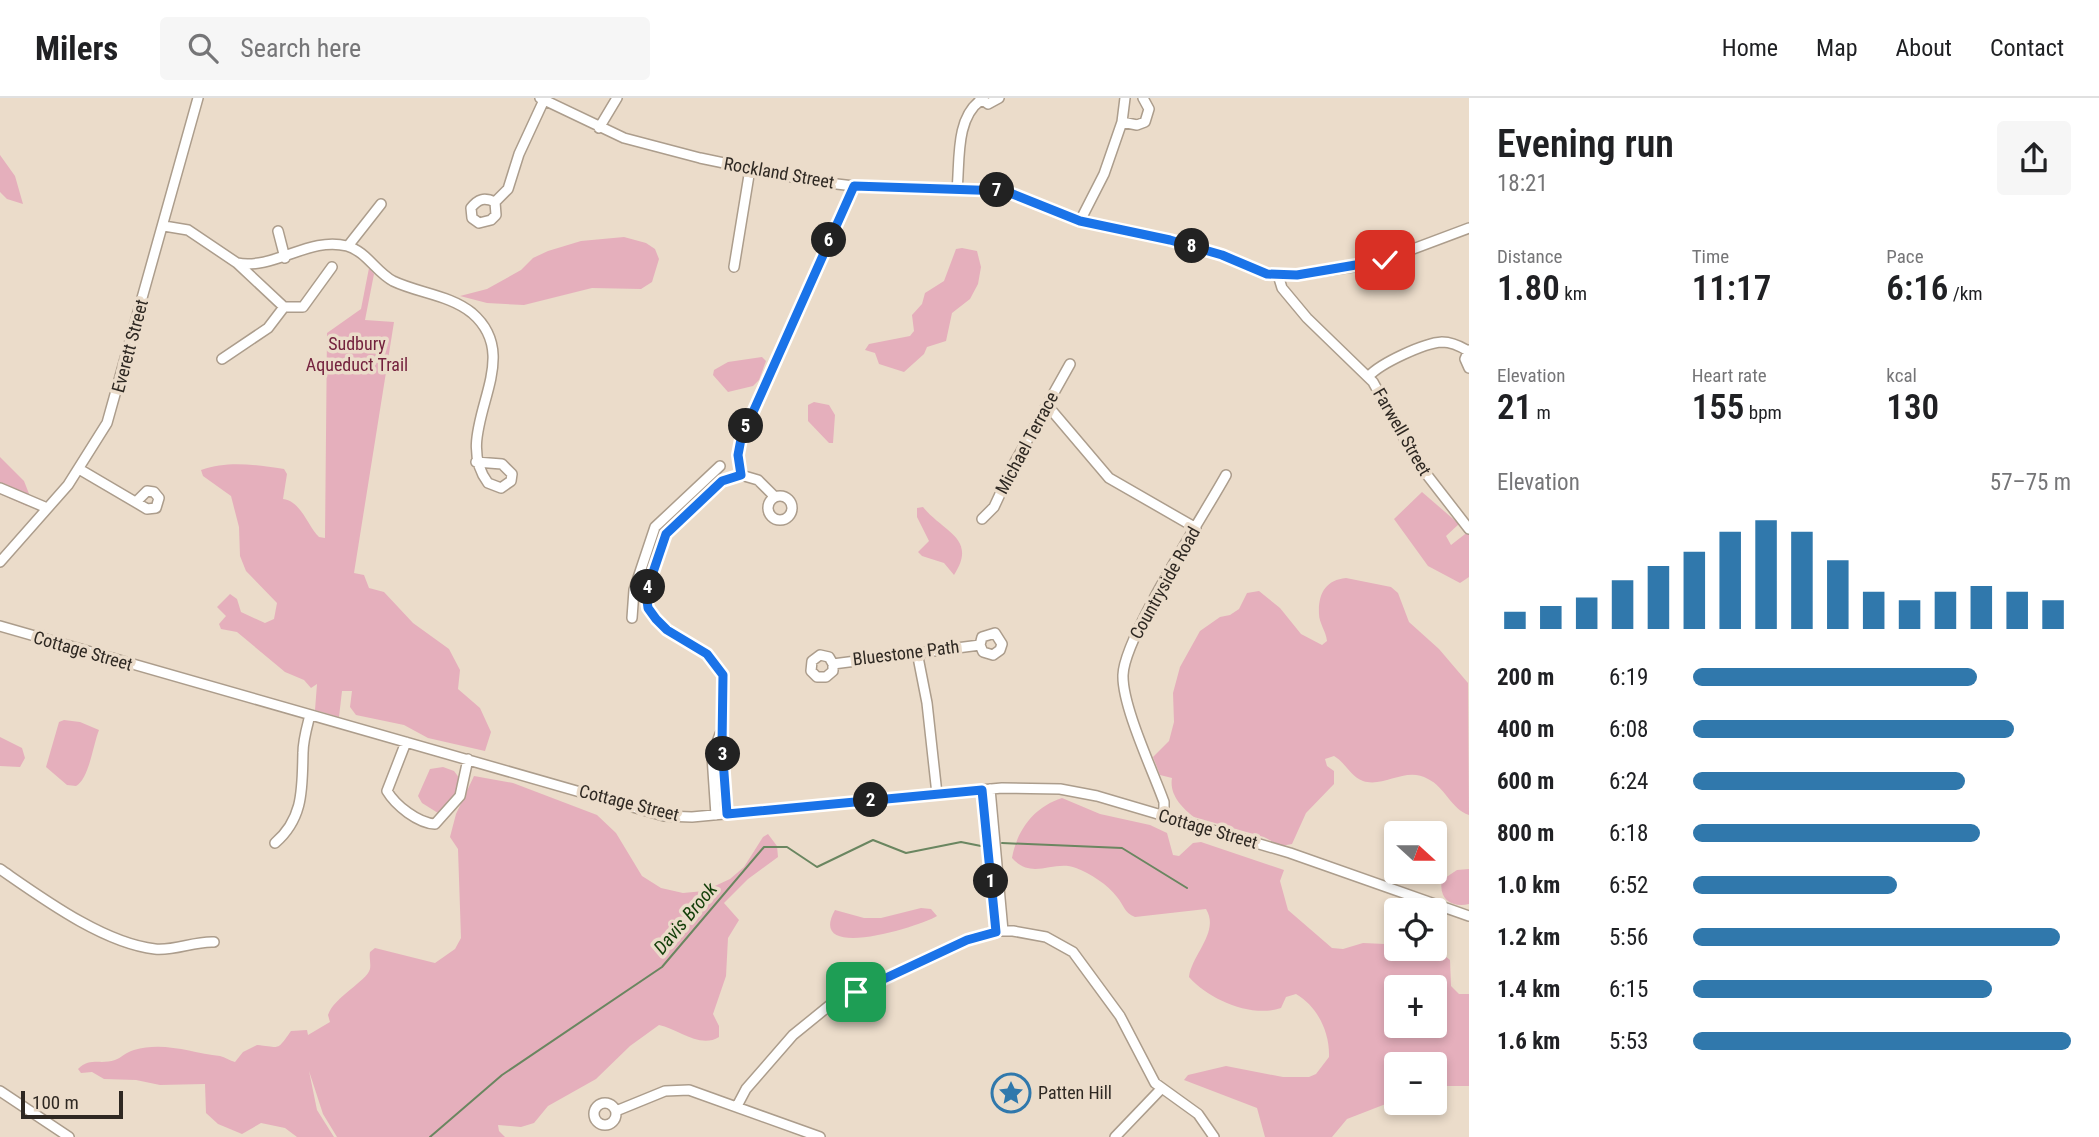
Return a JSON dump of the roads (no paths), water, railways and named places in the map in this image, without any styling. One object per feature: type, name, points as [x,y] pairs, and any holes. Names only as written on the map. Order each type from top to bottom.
[{"type":"street","name":"Everett Street","points":[[0,562],[79,469],[107,423],[198,98]]},
{"type":"street","points":[[599,128],[617,98]]},
{"type":"street","points":[[957,190],[964,121],[980,99],[991,104],[999,98]]},
{"type":"street","points":[[1080,221],[1101,182],[1122,122],[1125,98]]},
{"type":"street","points":[[1122,122],[1137,125],[1145,122],[1149,109],[1143,98]]},
{"type":"street","points":[[495,202],[508,189],[519,153],[542,99]]},
{"type":"street","name":"Rockland Street","points":[[542,99],[599,128],[645,144],[750,169],[854,186],[1005,191],[1080,221],[1170,240],[1222,255],[1258,271],[1278,275],[1373,264],[1469,228]]},
{"type":"street","points":[[734,267],[750,169]]},
{"type":"street","points":[[741,475],[738,455],[751,415],[854,186]]},
{"type":"street","points":[[348,246],[381,204]]},
{"type":"street","points":[[164,226],[188,230],[237,263],[284,307],[303,307],[332,267]]},
{"type":"street","points":[[278,231],[285,258]]},
{"type":"street","points":[[237,263],[258,264],[285,258],[313,247],[348,246],[392,280],[460,305],[481,324],[494,358],[492,381],[476,435],[476,462]]},
{"type":"street","name":"Farwell Street","points":[[1278,275],[1282,288],[1307,318],[1368,376],[1383,397],[1417,462],[1469,529]]},
{"type":"street","points":[[222,359],[276,322],[284,307]]},
{"type":"street","points":[[1368,376],[1385,363],[1436,343],[1451,343],[1468,351],[1465,359],[1469,368]]},
{"type":"street","name":"Michael Terrace","points":[[982,520],[994,507],[1015,462],[1070,364]]},
{"type":"street","points":[[1047,405],[1109,478],[1196,528]]},
{"type":"street","points":[[632,618],[633,598],[654,527],[720,466]]},
{"type":"street","points":[[79,469],[137,501]]},
{"type":"street","points":[[727,814],[723,675],[717,663],[667,630],[648,608],[646,593],[666,534],[722,481],[741,475],[758,480],[775,497]]},
{"type":"street","name":"Countryside Road","points":[[1164,816],[1164,802],[1125,693],[1124,667],[1136,632],[1226,475]]},
{"type":"street","points":[[0,488],[47,508]]},
{"type":"street","points":[[693,489],[702,499]]},
{"type":"street","points":[[654,527],[666,534]]},
{"type":"street","points":[[633,598],[647,600]]},
{"type":"street","name":"Cottage Street","points":[[0,626],[664,816],[716,815],[1033,787],[1072,790],[1290,853],[1468,913]]},
{"type":"street","name":"Bluestone Path","points":[[833,664],[980,645]]},
{"type":"street","points":[[917,652],[927,703],[937,794]]},
{"type":"street","points":[[275,843],[290,830],[298,814],[304,773],[303,751],[310,715]]},
{"type":"street","points":[[716,815],[712,756],[723,729]]},
{"type":"street","points":[[406,742],[387,791],[396,802],[424,822],[435,824],[460,796],[468,760]]},
{"type":"street","points":[[986,790],[999,931]]},
{"type":"street","points":[[0,869],[77,918],[135,944],[171,949],[198,942],[214,942]]},
{"type":"street","points":[[737,1106],[746,1090],[793,1035],[820,1012],[967,940],[999,931],[1046,937],[1073,951],[1122,1018],[1144,1066],[1161,1089],[1198,1114],[1214,1137]]},
{"type":"street","points":[[616,1111],[656,1094],[681,1089],[737,1106],[820,1137]]},
{"type":"street","points":[[1115,1137],[1161,1089]]},
{"type":"street","points":[[0,1091],[69,1137]]},
{"type":"waterway","name":"Davis Brook","points":[[430,1137],[502,1075],[662,967],[764,847],[787,847],[817,867],[873,840],[906,853],[961,842],[981,846]]},
{"type":"waterway","name":"Davis Brook","points":[[1002,843],[1122,848],[1187,888]]},
{"type":"place","name":"Patten Hill","points":[[1011,1093]]},
{"type":"park label","name":"Sudbury Aqueduct Trail","points":[[357,354]]}]
